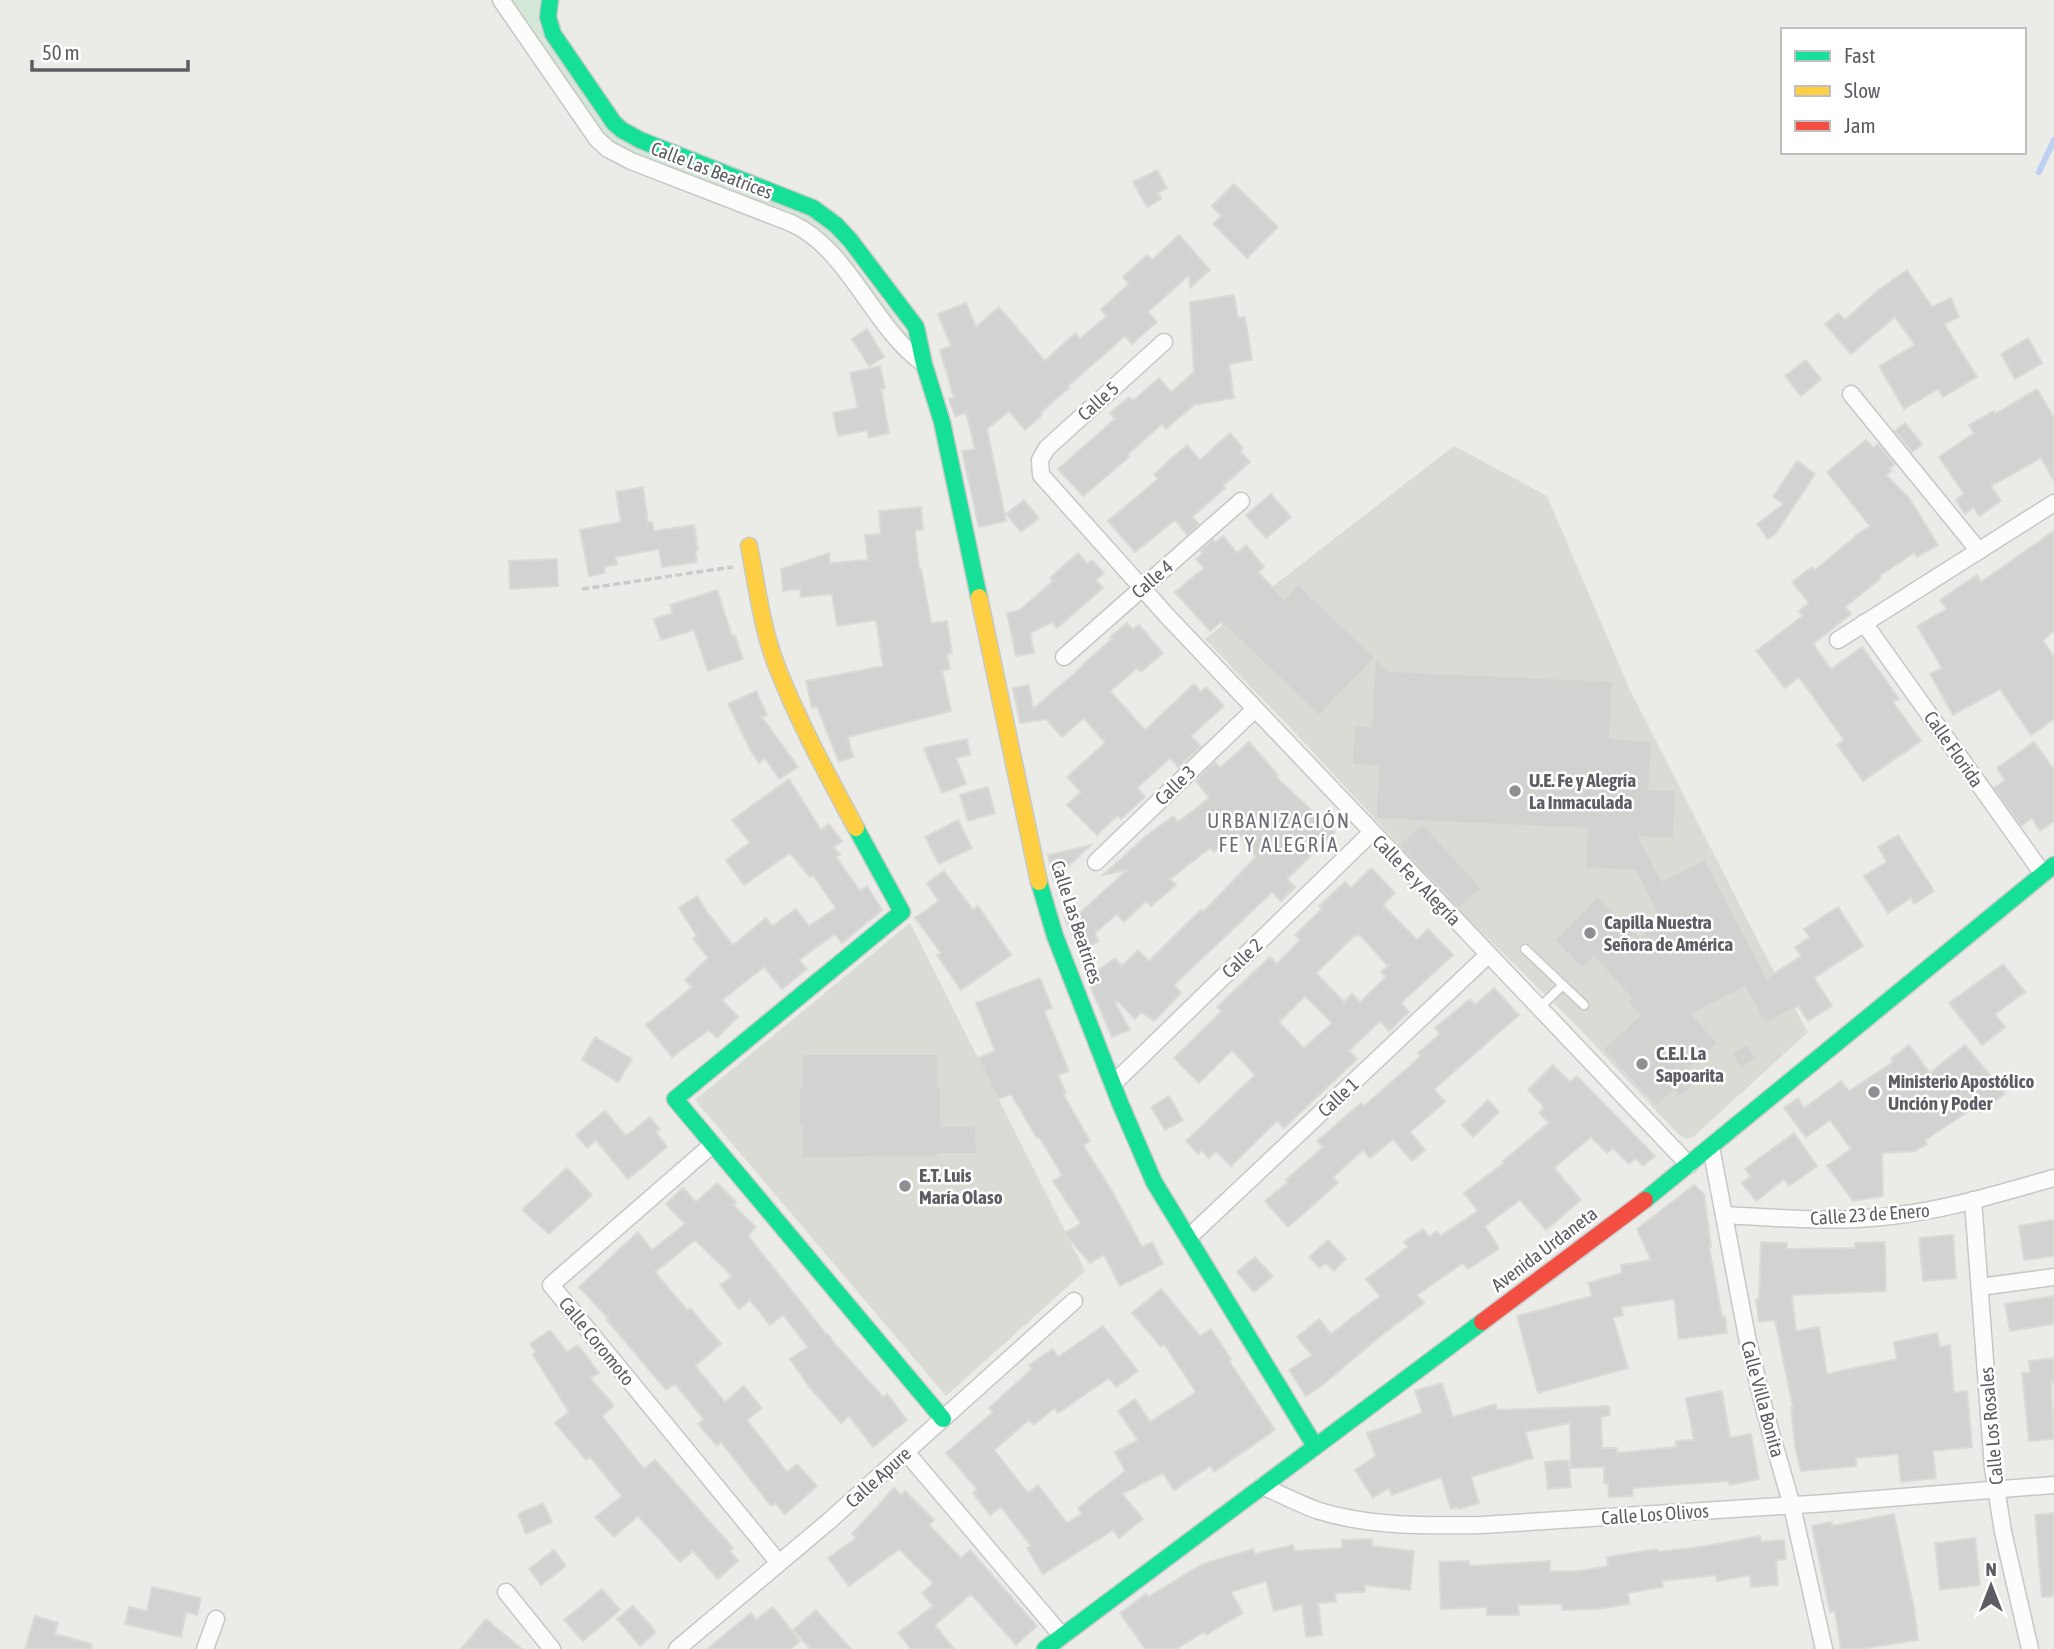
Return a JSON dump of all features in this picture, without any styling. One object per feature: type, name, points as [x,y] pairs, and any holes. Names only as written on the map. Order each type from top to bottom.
[{"type":"street","name":"Calle Las Beatrices","points":[[501,0],[578,113],[608,149],[631,162],[791,223],[811,234],[832,255],[906,350],[924,364]]},
{"type":"street","name":"Calle Las Beatrices","points":[[551,0],[548,17],[552,34],[614,123],[640,140],[800,202],[825,216],[850,240],[916,327],[945,434],[1041,890],[1055,936],[1154,1182],[1315,1446]]},
{"type":"street","name":"Calle 5","points":[[1040,465],[1042,454],[1047,447],[1164,342]]},
{"type":"street","points":[[1851,394],[1979,551]]},
{"type":"street","name":"Calle Fe y Alegría","points":[[1040,465],[1041,475],[1046,483],[1142,588],[1689,1165]]},
{"type":"street","name":"Calle 4","points":[[1064,657],[1241,500]]},
{"type":"street","points":[[1838,640],[2054,503]]},
{"type":"street","points":[[749,546],[768,639],[777,667],[825,771],[902,912],[675,1098],[943,1419]]},
{"type":"street","name":"Calle Florida","points":[[1864,623],[2048,870]]},
{"type":"street","name":"Calle 3","points":[[1096,862],[1255,709]]},
{"type":"street","name":"Calle 2","points":[[1113,1084],[1372,832]]},
{"type":"street","name":"Avenida Urdaneta","points":[[1045,1649],[1689,1165],[2048,870]]},
{"type":"street","name":"Calle 1","points":[[1188,1238],[1489,955]]},
{"type":"street","name":"Calle Coromoto","points":[[713,1144],[551,1285],[779,1563]]},
{"type":"street","name":"Calle Villa Bonita","points":[[1711,1147],[1737,1291],[1755,1371],[1793,1506],[1824,1649]]},
{"type":"street","name":"Calle 23 de Enero","points":[[1724,1215],[1806,1220],[1891,1216],[1941,1209],[2054,1178]]},
{"type":"street","name":"Calle Los Rosales","points":[[1973,1200],[1996,1490],[2010,1567],[2030,1649]]},
{"type":"street","points":[[1980,1287],[2054,1277]]},
{"type":"street","name":"Calle Apure","points":[[677,1649],[906,1452],[1074,1301]]},
{"type":"street","points":[[906,1452],[1062,1636]]},
{"type":"street","name":"Calle Los Olivos","points":[[1262,1486],[1317,1510],[1382,1522],[1482,1525],[1793,1506],[2054,1485]]},
{"type":"street","points":[[506,1592],[552,1649]]},
{"type":"street","points":[[205,1649],[216,1619]]},
{"type":"lane","points":[[1525,948],[1584,1005]]},
{"type":"lane","points":[[1539,1008],[1563,985]]},
{"type":"path","points":[[582,589],[752,565]]},
{"type":"shaded area","name":"U.E. Fe y Alegría La Inmaculada","points":[[1454,446],[1547,496],[1630,690],[1772,968],[1808,1032],[1692,1138],[1686,1139],[1678,1134],[1576,1025],[1458,909],[1205,639]]},
{"type":"shaded area","name":"E.T. Luis María Olaso","points":[[910,923],[1085,1271],[946,1396],[695,1100]]},
{"type":"green space","points":[[511,0],[539,0],[591,104],[809,214],[830,231],[909,336],[903,335],[846,259],[820,232],[805,221],[612,143],[603,134]]},
{"type":"building","points":[[1157,170],[1167,188],[1158,193],[1161,199],[1147,207],[1133,182]]},
{"type":"building","points":[[1234,184],[1278,227],[1247,258],[1213,224],[1221,216],[1212,206]]},
{"type":"building","points":[[1179,235],[1210,270],[1190,288],[1189,275],[1148,312],[1157,322],[1132,344],[1125,336],[1067,387],[1069,388],[1025,430],[1009,411],[987,429],[1006,521],[979,527],[962,451],[975,449],[966,413],[955,416],[949,399],[954,398],[940,350],[951,346],[938,314],[966,303],[976,327],[999,307],[1045,361],[1075,333],[1080,339],[1107,316],[1101,309],[1129,284],[1123,277],[1147,255],[1152,260]]},
{"type":"building","points":[[1907,270],[1932,307],[1951,298],[1959,317],[1944,324],[1977,377],[1943,397],[1938,389],[1904,409],[1879,366],[1915,345],[1895,317],[1851,354],[1825,324],[1838,313],[1845,320],[1877,291]]},
{"type":"building","points":[[1234,295],[1238,318],[1245,317],[1252,360],[1229,364],[1234,398],[1194,405],[1166,429],[1162,424],[1127,455],[1129,457],[1083,496],[1058,469],[1115,419],[1110,413],[1129,397],[1133,401],[1159,378],[1171,392],[1194,372],[1190,302]]},
{"type":"building","points":[[867,329],[884,357],[869,366],[852,339]]},
{"type":"building","points":[[2028,338],[2042,363],[2015,379],[2001,354]]},
{"type":"building","points":[[1806,360],[1821,379],[1801,396],[1785,376]]},
{"type":"building","points":[[880,366],[889,433],[869,438],[867,430],[838,436],[833,413],[858,408],[850,373]]},
{"type":"building","points":[[2037,389],[2054,418],[2054,481],[2041,458],[1991,486],[2001,501],[1979,516],[1974,507],[1965,514],[1956,500],[1964,494],[1939,457],[1974,433],[1969,425],[1994,411],[1995,414]]},
{"type":"building","points":[[1905,423],[1922,444],[1912,452],[1895,431]]},
{"type":"building","points":[[1230,433],[1243,448],[1240,451],[1250,462],[1192,517],[1199,524],[1187,535],[1175,520],[1135,552],[1108,521],[1158,479],[1154,474],[1187,445],[1200,460]]},
{"type":"building","points":[[1866,440],[1873,448],[1878,444],[1895,464],[1889,469],[1892,471],[1886,475],[1909,498],[1938,545],[1917,557],[1914,553],[1879,576],[1881,578],[1845,607],[1851,614],[1813,644],[1831,669],[1862,647],[1899,699],[1893,702],[1921,741],[1863,781],[1837,745],[1844,740],[1799,677],[1785,688],[1756,651],[1803,616],[1799,611],[1809,603],[1792,582],[1812,567],[1815,570],[1870,526],[1827,472]]},
{"type":"building","points":[[1797,461],[1815,474],[1776,533],[1768,539],[1757,524],[1784,504],[1773,497]]},
{"type":"building","points":[[643,487],[648,523],[652,522],[654,531],[694,525],[697,562],[662,567],[659,549],[615,557],[617,564],[604,567],[605,573],[589,576],[580,530],[621,522],[616,492]]},
{"type":"building","points":[[1271,494],[1291,517],[1266,538],[1246,515]]},
{"type":"building","points":[[1024,500],[1039,518],[1021,532],[1006,514]]},
{"type":"building","points":[[921,507],[923,530],[915,530],[919,569],[931,623],[947,621],[952,653],[947,654],[950,669],[942,671],[951,711],[848,737],[853,757],[839,762],[817,707],[812,708],[806,681],[883,666],[876,620],[837,626],[832,594],[801,597],[800,589],[783,591],[781,569],[829,553],[830,563],[868,560],[865,535],[881,534],[879,511]]},
{"type":"building","points":[[2054,531],[2054,630],[2043,641],[2054,657],[2054,719],[2031,735],[2000,689],[1953,715],[1930,674],[1942,668],[1917,626],[1947,609],[1940,600],[1977,575],[1981,582]]},
{"type":"building","points":[[1223,536],[1237,553],[1246,545],[1264,567],[1258,572],[1284,599],[1298,584],[1389,671],[1613,681],[1610,738],[1652,741],[1649,789],[1676,790],[1674,839],[1639,837],[1662,881],[1705,859],[1767,978],[1801,956],[1795,947],[1810,937],[1804,929],[1838,907],[1863,946],[1814,978],[1832,1006],[1808,1021],[1798,1006],[1765,1024],[1745,987],[1692,1014],[1718,1043],[1684,1073],[1694,1085],[1680,1097],[1674,1091],[1656,1106],[1603,1049],[1640,1015],[1627,1002],[1631,998],[1594,957],[1583,969],[1554,941],[1597,896],[1640,937],[1660,919],[1635,871],[1585,868],[1587,829],[1376,819],[1378,766],[1352,765],[1354,725],[1371,726],[1375,658],[1319,716],[1221,622],[1210,631],[1175,592],[1204,568],[1196,559],[1203,553],[1201,551],[1213,540],[1215,543]]},
{"type":"building","points":[[1078,553],[1087,564],[1092,560],[1104,573],[1096,580],[1103,588],[1057,628],[1052,622],[1030,633],[1034,653],[1016,656],[1007,613],[1020,610],[1053,581],[1050,578]]},
{"type":"building","points":[[557,559],[558,586],[510,589],[509,561]]},
{"type":"building","points":[[717,590],[732,636],[735,636],[743,659],[708,671],[694,630],[661,640],[654,619],[673,613],[670,605]]},
{"type":"building","points":[[1127,623],[1133,630],[1139,625],[1163,653],[1141,672],[1137,668],[1110,691],[1145,730],[1194,684],[1201,692],[1206,687],[1224,706],[1191,736],[1201,747],[1178,767],[1170,758],[1137,788],[1145,797],[1121,819],[1118,815],[1097,835],[1067,805],[1081,792],[1067,777],[1105,743],[1084,718],[1062,737],[1046,719],[1020,723],[1013,688],[1029,685],[1033,709]]},
{"type":"building","points":[[756,691],[767,715],[762,717],[798,767],[779,779],[765,758],[759,763],[728,704]]},
{"type":"building","points":[[967,739],[970,755],[956,758],[966,784],[942,793],[924,748]]},
{"type":"building","points":[[1249,742],[1278,775],[1276,777],[1335,832],[1287,879],[1295,887],[1281,901],[1272,892],[1174,985],[1181,993],[1154,1021],[1141,1012],[1135,1019],[1118,1001],[1115,1003],[1130,1030],[1112,1037],[1085,974],[1094,969],[1096,972],[1115,958],[1122,966],[1138,950],[1149,961],[1201,910],[1203,912],[1256,857],[1238,833],[1214,852],[1210,848],[1170,879],[1176,885],[1151,906],[1146,901],[1124,922],[1117,914],[1095,933],[1098,942],[1078,950],[1065,918],[1081,912],[1127,870],[1103,875],[1145,837],[1173,816],[1178,822],[1209,798],[1196,781],[1215,762],[1220,768]]},
{"type":"building","points":[[2034,742],[2054,770],[2054,821],[2040,831],[2032,818],[2021,826],[1994,788],[2005,780],[1997,768]]},
{"type":"building","points":[[789,779],[821,830],[829,824],[842,841],[834,847],[840,855],[836,857],[860,891],[867,886],[882,910],[842,943],[835,934],[799,960],[807,969],[782,989],[764,967],[722,1000],[738,1017],[717,1038],[709,1030],[672,1057],[646,1025],[692,987],[685,980],[708,958],[693,939],[697,936],[679,908],[697,896],[733,945],[766,918],[772,926],[796,909],[809,926],[836,908],[813,875],[810,877],[790,853],[744,885],[726,860],[750,843],[732,820]]},
{"type":"building","points":[[988,787],[995,813],[968,821],[960,795]]},
{"type":"building","points":[[958,820],[972,848],[939,864],[925,837]]},
{"type":"building","points":[[1422,823],[1482,888],[1459,908],[1399,845]]},
{"type":"building","points":[[1898,835],[1934,891],[1914,904],[1911,898],[1888,913],[1864,876],[1887,862],[1878,847]]},
{"type":"building","points":[[1091,845],[1053,880],[1048,855]]},
{"type":"building","points":[[1371,868],[1395,893],[1383,905],[1417,940],[1428,929],[1453,955],[1401,1003],[1409,1012],[1389,1031],[1380,1021],[1349,1051],[1357,1059],[1284,1128],[1277,1121],[1231,1166],[1216,1151],[1209,1158],[1201,1150],[1198,1154],[1186,1141],[1255,1075],[1232,1050],[1199,1083],[1174,1058],[1222,1011],[1217,1007],[1270,957],[1277,964],[1300,940],[1295,935],[1322,909],[1319,906],[1345,882],[1351,888]],"holes":[[[1359,934],[1388,966],[1381,972],[1386,977],[1360,1002],[1352,994],[1344,1002],[1316,973]],[[1305,996],[1332,1023],[1304,1048],[1279,1022]]]},
{"type":"building","points":[[944,871],[973,910],[978,906],[1011,955],[961,990],[937,955],[941,953],[915,918],[939,901],[927,883]]},
{"type":"building","points":[[2003,964],[2025,992],[1995,1014],[2005,1027],[1982,1045],[1949,1003]]},
{"type":"building","points":[[1040,978],[1052,1008],[1044,1011],[1069,1071],[1058,1075],[1066,1093],[1063,1094],[1090,1141],[1083,1145],[1142,1247],[1152,1242],[1163,1264],[1120,1286],[1104,1255],[1090,1263],[1064,1233],[1081,1224],[1053,1181],[1062,1175],[1011,1094],[998,1099],[978,1058],[995,1051],[976,1003]]},
{"type":"building","points":[[1494,988],[1519,1015],[1434,1089],[1445,1102],[1410,1132],[1425,1150],[1412,1161],[1393,1139],[1370,1158],[1363,1150],[1333,1177],[1338,1183],[1288,1227],[1265,1201],[1323,1147],[1317,1141],[1361,1103],[1364,1106],[1421,1056],[1418,1053],[1440,1034],[1435,1028],[1470,999],[1475,1005]]},
{"type":"building","points":[[595,1037],[632,1059],[618,1082],[582,1060]]},
{"type":"building","points":[[1747,1044],[1757,1059],[1741,1069],[1731,1054]]},
{"type":"building","points":[[1909,1045],[1930,1073],[1965,1045],[2005,1093],[1981,1113],[1975,1107],[1925,1140],[1927,1144],[1915,1151],[1882,1153],[1883,1196],[1853,1201],[1827,1166],[1851,1149],[1830,1120],[1806,1137],[1784,1108],[1798,1098],[1804,1108],[1841,1081],[1849,1091],[1893,1062],[1891,1059]]},
{"type":"building","points":[[802,1054],[938,1054],[941,1126],[976,1125],[977,1154],[938,1154],[938,1157],[802,1158],[799,1086],[802,1086]]},
{"type":"building","points":[[1553,1065],[1570,1082],[1577,1076],[1655,1156],[1643,1166],[1635,1158],[1629,1164],[1613,1148],[1607,1153],[1591,1137],[1554,1168],[1581,1200],[1546,1230],[1520,1200],[1485,1226],[1499,1249],[1468,1269],[1463,1263],[1417,1295],[1424,1303],[1306,1396],[1289,1370],[1312,1355],[1297,1337],[1319,1319],[1331,1334],[1380,1296],[1366,1279],[1408,1247],[1404,1242],[1423,1229],[1429,1237],[1437,1231],[1440,1236],[1478,1211],[1464,1193],[1504,1163],[1503,1161],[1549,1123],[1539,1113],[1544,1107],[1528,1090]]},
{"type":"building","points":[[1169,1096],[1183,1120],[1165,1130],[1151,1107]]},
{"type":"building","points":[[1488,1100],[1499,1112],[1473,1137],[1462,1125]]},
{"type":"building","points":[[605,1111],[626,1136],[650,1117],[660,1129],[656,1132],[667,1147],[628,1179],[596,1140],[587,1148],[576,1135]]},
{"type":"building","points":[[1794,1133],[1817,1166],[1789,1186],[1784,1179],[1756,1201],[1742,1183],[1751,1176],[1745,1169]]},
{"type":"building","points":[[567,1168],[592,1195],[549,1234],[522,1210]]},
{"type":"building","points":[[717,1183],[736,1202],[733,1205],[756,1227],[748,1236],[827,1335],[883,1397],[887,1394],[907,1420],[873,1447],[849,1416],[841,1423],[810,1388],[790,1359],[808,1347],[783,1315],[770,1325],[750,1300],[739,1309],[720,1285],[732,1276],[695,1240],[655,1272],[721,1344],[695,1366],[725,1402],[744,1386],[762,1408],[747,1420],[787,1472],[797,1464],[817,1486],[785,1514],[775,1503],[771,1506],[721,1442],[717,1446],[698,1424],[704,1419],[675,1384],[666,1390],[607,1320],[609,1319],[579,1287],[638,1232],[652,1250],[685,1224],[666,1204],[683,1188],[696,1202]]},
{"type":"building","points":[[1694,1185],[1704,1194],[1709,1247],[1727,1333],[1679,1339],[1674,1299],[1621,1307],[1623,1315],[1613,1318],[1628,1368],[1538,1393],[1517,1316],[1592,1296],[1588,1283],[1622,1273],[1621,1265],[1651,1260],[1637,1229]]},
{"type":"building","points":[[2054,1220],[2054,1256],[2024,1260],[2019,1226]]},
{"type":"building","points":[[1953,1235],[1956,1278],[1923,1281],[1919,1238]]},
{"type":"building","points":[[1328,1240],[1346,1259],[1334,1271],[1326,1263],[1320,1268],[1309,1257]]},
{"type":"building","points":[[1761,1242],[1787,1243],[1787,1249],[1855,1248],[1855,1243],[1885,1242],[1886,1291],[1792,1295],[1796,1331],[1819,1327],[1827,1374],[1897,1359],[1894,1342],[1937,1333],[1940,1347],[1950,1345],[1954,1393],[1967,1391],[1972,1447],[1933,1451],[1936,1478],[1901,1482],[1898,1454],[1856,1458],[1856,1466],[1801,1471],[1795,1446],[1793,1407],[1775,1320],[1759,1322],[1756,1299],[1759,1299]]},
{"type":"building","points":[[1255,1257],[1273,1276],[1254,1292],[1237,1272]]},
{"type":"building","points":[[1161,1289],[1200,1336],[1211,1329],[1275,1430],[1214,1472],[1210,1466],[1174,1490],[1163,1473],[1122,1494],[1143,1519],[1119,1538],[1113,1530],[1043,1574],[1027,1548],[1031,1546],[1001,1507],[990,1515],[973,1493],[977,1489],[946,1453],[993,1412],[989,1408],[1032,1369],[1029,1365],[1053,1349],[1058,1357],[1103,1326],[1138,1371],[1116,1387],[1109,1378],[1058,1413],[1054,1408],[1034,1425],[1029,1420],[994,1450],[1028,1493],[1038,1485],[1067,1523],[1082,1514],[1078,1508],[1125,1471],[1115,1452],[1138,1440],[1118,1411],[1135,1399],[1150,1422],[1196,1392],[1164,1344],[1161,1347],[1132,1313]]},
{"type":"building","points":[[2054,1296],[2054,1324],[2010,1331],[2005,1304]]},
{"type":"building","points":[[550,1330],[567,1352],[578,1345],[599,1373],[590,1378],[614,1406],[602,1416],[644,1469],[655,1460],[733,1548],[730,1551],[738,1561],[718,1579],[693,1551],[680,1562],[638,1516],[614,1537],[595,1517],[622,1496],[590,1457],[586,1460],[555,1423],[569,1412],[533,1355],[536,1352],[530,1344]]},
{"type":"building","points":[[2054,1358],[2054,1383],[2051,1383],[2054,1439],[2029,1441],[2022,1373],[2030,1373],[2029,1361]]},
{"type":"building","points":[[1442,1383],[1453,1417],[1496,1404],[1497,1410],[1609,1406],[1610,1415],[1601,1417],[1602,1448],[1617,1448],[1617,1453],[1676,1447],[1676,1441],[1694,1440],[1686,1398],[1722,1391],[1730,1438],[1751,1434],[1759,1479],[1729,1485],[1728,1481],[1633,1488],[1633,1496],[1609,1497],[1608,1483],[1604,1483],[1604,1467],[1571,1468],[1570,1423],[1525,1432],[1533,1458],[1471,1477],[1479,1503],[1451,1509],[1441,1477],[1392,1495],[1389,1488],[1373,1498],[1355,1470],[1376,1456],[1367,1433],[1422,1413],[1415,1391]]},
{"type":"building","points":[[1568,1460],[1571,1487],[1548,1489],[1545,1462]]},
{"type":"building","points":[[894,1488],[901,1495],[905,1491],[934,1520],[929,1525],[961,1558],[970,1550],[1037,1626],[1016,1645],[971,1594],[935,1625],[954,1649],[911,1649],[898,1633],[933,1606],[922,1593],[933,1583],[899,1549],[849,1586],[828,1558],[856,1538],[852,1534]]},
{"type":"building","points":[[543,1503],[552,1522],[526,1534],[518,1514]]},
{"type":"building","points":[[2054,1513],[2054,1596],[2042,1597],[2035,1515]]},
{"type":"building","points":[[1894,1514],[1918,1640],[1860,1649],[1841,1649],[1835,1611],[1830,1612],[1812,1526],[1832,1522],[1832,1526]]},
{"type":"building","points":[[1760,1536],[1761,1542],[1784,1540],[1786,1559],[1776,1560],[1778,1585],[1751,1587],[1750,1575],[1717,1581],[1716,1575],[1662,1581],[1663,1587],[1628,1593],[1630,1604],[1598,1609],[1562,1610],[1562,1604],[1518,1605],[1519,1615],[1487,1615],[1487,1607],[1441,1609],[1439,1562],[1469,1561],[1470,1566],[1550,1561],[1550,1571],[1580,1571],[1608,1566],[1607,1557],[1657,1549],[1658,1552],[1706,1546]]},
{"type":"building","points":[[1975,1538],[1980,1585],[1940,1590],[1935,1543]]},
{"type":"building","points":[[1372,1539],[1372,1546],[1414,1551],[1410,1590],[1365,1585],[1365,1592],[1335,1593],[1336,1602],[1318,1603],[1322,1635],[1306,1637],[1302,1604],[1274,1611],[1266,1581],[1231,1592],[1243,1613],[1176,1649],[1145,1649],[1120,1613],[1146,1594],[1148,1597],[1203,1564],[1253,1549],[1255,1554],[1293,1545],[1294,1551],[1342,1548],[1342,1540]]},
{"type":"building","points":[[554,1550],[566,1566],[541,1585],[529,1569]]},
{"type":"building","points":[[152,1587],[201,1598],[197,1615],[186,1612],[181,1637],[125,1624],[129,1607],[147,1611]]},
{"type":"building","points":[[602,1589],[620,1610],[583,1641],[564,1620]]},
{"type":"building","points":[[633,1606],[656,1632],[640,1646],[617,1619]]},
{"type":"building","points":[[773,1607],[800,1641],[791,1649],[707,1649],[751,1613],[756,1620]]},
{"type":"building","points":[[816,1610],[851,1649],[811,1649],[793,1630]]},
{"type":"building","points":[[35,1616],[58,1623],[55,1634],[92,1644],[91,1649],[25,1649]]},
{"type":"building","points":[[486,1619],[522,1649],[461,1649]]},
{"type":"waterway","points":[[2039,172],[2054,140]]},
{"type":"traffic: fast","points":[[550,0],[548,17],[553,34],[614,123],[640,140],[813,208],[836,225],[850,240],[916,327],[942,422],[979,597]]},
{"type":"traffic: fast","points":[[856,828],[902,912],[675,1099],[943,1419]]},
{"type":"traffic: fast","points":[[1645,1200],[2054,865]]},
{"type":"traffic: fast","points":[[1039,882],[1055,936],[1154,1182],[1315,1446]]},
{"type":"traffic: fast","points":[[1045,1649],[1482,1322]]},
{"type":"traffic: slow","points":[[749,546],[764,623],[777,667],[804,729],[856,828]]},
{"type":"traffic: slow","points":[[979,597],[1039,882]]},
{"type":"traffic: jam","points":[[1482,1322],[1645,1200]]},
{"type":"place","name":"U.E. Fe y Alegría La Inmaculada","points":[[1515,791]]},
{"type":"place","name":"Capilla Nuestra Señora de América","points":[[1590,933]]},
{"type":"place","name":"C.E.I. La Sapoarita","points":[[1642,1064]]},
{"type":"place","name":"Ministerio Apostólico Unción y Poder","points":[[1874,1092]]},
{"type":"place","name":"E.T. Luis María Olaso","points":[[905,1186]]},
{"type":"district","name":"URBANIZACIÓN FE Y ALEGRÍA","points":[[1279,832]]}]
